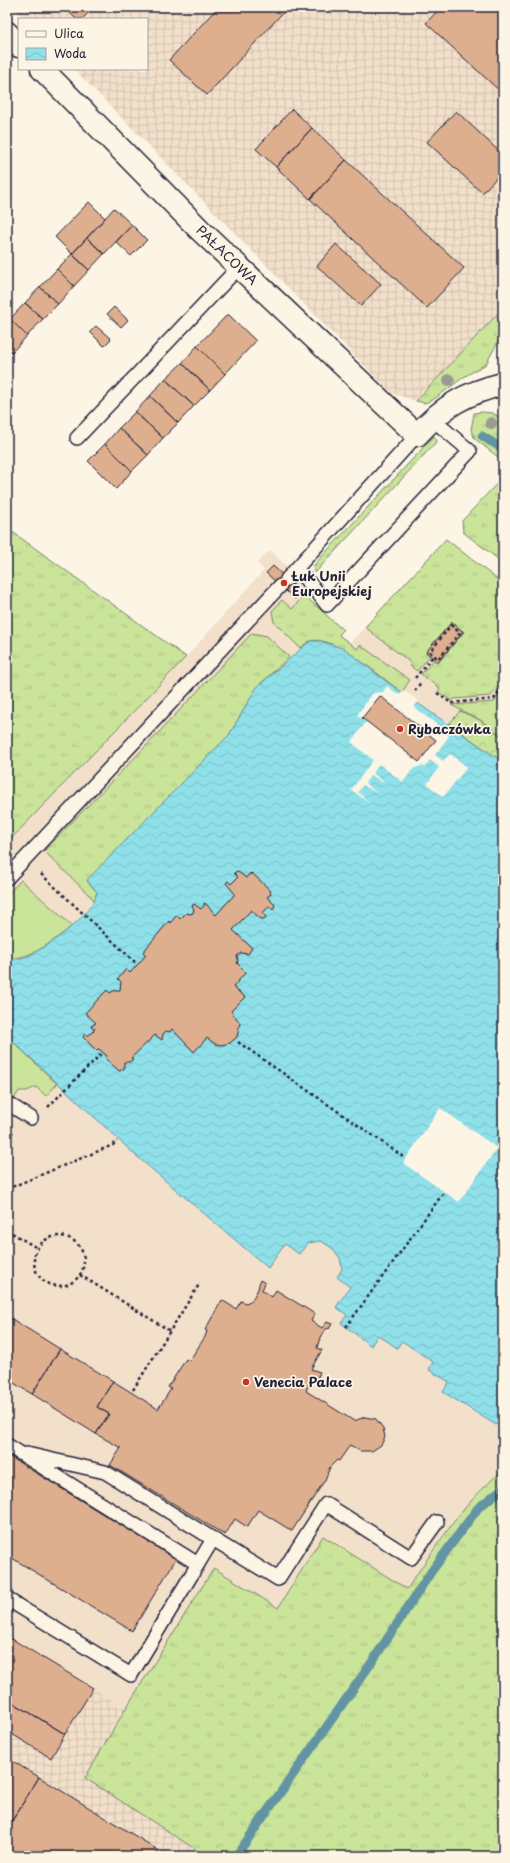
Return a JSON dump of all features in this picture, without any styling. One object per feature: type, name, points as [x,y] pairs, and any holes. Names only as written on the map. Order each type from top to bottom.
[{"type":"street","points":[[7,33],[18,45]]},
{"type":"street","name":"PAŁACOWA","points":[[43,70],[200,230],[417,435]]},
{"type":"street","points":[[417,435],[442,410],[469,395],[503,384]]},
{"type":"lane","points":[[77,438],[239,267]]},
{"type":"lane","points":[[288,578],[314,588],[327,605],[470,451],[432,419]]},
{"type":"lane","points":[[7,878],[288,578],[417,435]]},
{"type":"lane","points":[[7,1103],[32,1118]]},
{"type":"lane","points":[[12,1448],[105,1472],[278,1579],[326,1504],[411,1558],[437,1522]]},
{"type":"lane","points":[[12,1448],[198,1564]]},
{"type":"lane","points":[[7,1599],[131,1675],[213,1538]]},
{"type":"path","points":[[451,625],[460,633],[438,659],[434,655],[430,652],[451,625]]},
{"type":"path","points":[[415,678],[434,655]]},
{"type":"path","points":[[415,691],[422,682]]},
{"type":"path","points":[[437,694],[451,703],[494,699],[503,685]]},
{"type":"path","points":[[25,859],[138,964]]},
{"type":"path","points":[[238,1042],[405,1158]]},
{"type":"path","points":[[53,1103],[103,1052]]},
{"type":"path","points":[[7,1189],[117,1141]]},
{"type":"path","points":[[346,1327],[444,1192]]},
{"type":"path","points":[[7,1230],[37,1248]]},
{"type":"path","points":[[53,1236],[63,1236],[73,1239],[80,1246],[84,1256],[84,1266],[80,1275],[74,1282],[64,1286],[55,1286],[45,1283],[34,1267],[34,1258],[37,1248],[44,1241],[53,1236]]},
{"type":"path","points":[[80,1275],[170,1330]]},
{"type":"path","points":[[134,1390],[200,1283]]},
{"type":"shaded area","points":[[13,7],[503,7],[503,308],[416,401],[391,393],[75,70],[148,70],[148,18],[24,18]]},
{"type":"shaded area","points":[[446,539],[503,584],[503,737],[480,720],[460,711],[449,724],[387,682],[345,649],[96,898],[75,923],[50,944],[7,959],[7,843],[186,657],[264,570],[257,563],[270,550],[310,589],[305,595],[343,630],[339,635],[349,644]]},
{"type":"shaded area","points":[[7,1036],[134,1154],[267,1268],[285,1243],[299,1254],[308,1243],[321,1241],[332,1248],[340,1258],[342,1269],[337,1277],[350,1287],[336,1307],[347,1315],[341,1323],[371,1346],[378,1335],[397,1347],[402,1341],[433,1362],[429,1370],[449,1382],[443,1392],[496,1425],[503,1432],[503,1470],[482,1487],[443,1534],[407,1589],[323,1536],[278,1608],[214,1568],[126,1708],[7,1636]]},
{"type":"shaded area","points":[[7,1636],[126,1708],[85,1778],[206,1856],[7,1856]]},
{"type":"green space","points":[[503,308],[503,332],[486,364],[464,377],[434,399],[425,403],[416,401]]},
{"type":"green space","points":[[474,413],[492,413],[503,419],[503,461],[475,439],[471,430]]},
{"type":"green space","points":[[434,436],[437,441],[315,573],[313,566]]},
{"type":"green space","points":[[503,477],[503,563],[463,532],[462,521]]},
{"type":"green space","points":[[7,528],[186,657],[7,843]]},
{"type":"green space","points":[[446,539],[503,584],[503,679],[491,696],[453,699],[452,701],[438,692],[440,688],[421,674],[434,660],[438,663],[464,632],[452,622],[426,652],[430,656],[417,671],[410,666],[411,663],[365,627]]},
{"type":"green space","points":[[304,595],[343,630],[339,635],[357,649],[360,645],[410,680],[402,692],[358,659],[332,644],[320,641],[310,641],[300,648],[274,622],[272,611],[282,600],[292,609]]},
{"type":"green space","points":[[252,633],[267,636],[289,657],[257,687],[229,735],[87,881],[97,892],[94,900],[44,851],[148,744]]},
{"type":"green space","points":[[503,689],[503,737],[480,720],[451,705],[494,702]]},
{"type":"green space","points":[[460,711],[480,720],[503,737],[503,762],[449,724]]},
{"type":"green space","points":[[21,880],[72,926],[42,948],[25,956],[7,959],[7,895]]},
{"type":"green space","points":[[7,1036],[57,1084],[46,1096],[36,1087],[27,1091],[19,1091],[14,1099],[7,1095]]},
{"type":"green space","points":[[503,1470],[503,1856],[206,1856],[85,1778],[126,1708],[214,1568],[278,1608],[323,1536],[407,1589],[439,1541],[462,1511],[488,1483]]},
{"type":"water","points":[[310,641],[321,641],[345,649],[387,682],[503,762],[503,1419],[496,1425],[443,1392],[449,1382],[429,1370],[433,1362],[402,1341],[397,1348],[378,1335],[371,1346],[341,1323],[347,1315],[336,1307],[350,1287],[337,1277],[342,1269],[340,1258],[332,1248],[321,1241],[308,1243],[299,1254],[285,1244],[268,1268],[134,1154],[7,1036],[7,959],[20,958],[42,948],[66,931],[87,911],[94,901],[97,892],[87,880],[229,735],[257,687]]},
{"type":"pier","points":[[387,686],[399,695],[403,690],[419,701],[414,707],[444,730],[449,736],[435,755],[443,761],[450,754],[467,767],[443,797],[427,784],[439,767],[430,760],[425,767],[422,766],[414,768],[403,782],[379,764],[373,773],[385,784],[371,775],[365,783],[378,794],[363,785],[358,792],[371,804],[351,790],[373,760],[351,742],[366,722],[357,715],[373,693],[383,692]]},
{"type":"pier","points":[[440,1108],[497,1148],[459,1202],[403,1163]]},
{"type":"building","points":[[49,7],[59,7],[54,12]]},
{"type":"building","points":[[64,7],[94,7],[83,18],[75,18]]},
{"type":"building","points":[[218,7],[288,7],[207,95],[169,60]]},
{"type":"building","points":[[441,7],[503,7],[503,94],[426,23]]},
{"type":"building","points":[[292,109],[312,128],[276,167],[256,149]]},
{"type":"building","points":[[456,111],[503,155],[503,171],[482,193],[427,142]]},
{"type":"building","points":[[312,128],[346,160],[310,199],[276,167]]},
{"type":"building","points":[[346,160],[464,268],[427,308],[310,199]]},
{"type":"building","points":[[89,202],[105,218],[72,254],[55,237]]},
{"type":"building","points":[[114,208],[132,225],[104,254],[87,238]]},
{"type":"building","points":[[132,225],[147,240],[131,256],[116,242]]},
{"type":"building","points":[[87,238],[104,254],[89,270],[72,254]]},
{"type":"building","points":[[336,244],[381,284],[361,306],[317,266]]},
{"type":"building","points":[[72,254],[89,270],[74,286],[57,269]]},
{"type":"building","points":[[57,269],[74,286],[58,304],[40,287]]},
{"type":"building","points":[[40,287],[58,304],[43,319],[25,303]]},
{"type":"building","points":[[25,303],[43,319],[27,336],[10,319]]},
{"type":"building","points":[[114,307],[128,320],[121,327],[107,314]]},
{"type":"building","points":[[228,314],[256,341],[225,374],[197,346]]},
{"type":"building","points":[[10,319],[27,336],[12,352],[7,348],[7,323]]},
{"type":"building","points":[[96,326],[111,339],[104,346],[90,332]]},
{"type":"building","points":[[197,346],[225,374],[210,390],[182,363]]},
{"type":"building","points":[[7,348],[12,352],[7,357]]},
{"type":"building","points":[[182,363],[210,390],[194,406],[165,379]]},
{"type":"building","points":[[165,379],[194,406],[178,423],[150,396]]},
{"type":"building","points":[[150,396],[178,423],[163,438],[135,412]]},
{"type":"building","points":[[135,412],[163,438],[148,455],[119,428]]},
{"type":"building","points":[[119,428],[148,455],[132,471],[105,444]]},
{"type":"building","points":[[105,444],[132,471],[116,489],[88,461]]},
{"type":"building","name":"Łuk Unii Europejskiej","points":[[273,566],[301,592],[295,599],[266,573]]},
{"type":"building","points":[[452,622],[463,632],[438,662],[426,652]]},
{"type":"building","points":[[380,696],[436,740],[419,762],[362,718]]},
{"type":"building","points":[[237,871],[246,878],[250,873],[251,875],[252,873],[270,890],[271,894],[267,897],[275,905],[273,910],[269,906],[263,913],[266,917],[264,919],[261,919],[251,910],[233,930],[252,948],[248,954],[241,953],[237,956],[237,963],[246,972],[233,987],[245,997],[231,1011],[240,1023],[237,1037],[230,1043],[222,1045],[215,1044],[207,1038],[194,1052],[172,1029],[170,1032],[166,1031],[163,1034],[162,1040],[155,1035],[131,1058],[133,1059],[130,1062],[124,1062],[124,1069],[119,1071],[106,1059],[107,1056],[99,1049],[96,1050],[83,1037],[85,1033],[88,1036],[95,1029],[91,1026],[96,1023],[85,1013],[107,990],[110,993],[120,990],[121,982],[118,979],[126,969],[130,973],[146,955],[143,952],[169,921],[170,923],[177,915],[180,919],[186,913],[193,913],[194,909],[192,906],[194,904],[201,909],[204,906],[204,903],[216,915],[235,894],[226,883],[228,881],[231,884],[238,877],[234,873]]},
{"type":"building","points":[[260,1280],[265,1283],[262,1290],[272,1297],[276,1290],[315,1314],[311,1321],[322,1328],[327,1322],[332,1324],[329,1329],[328,1328],[325,1330],[319,1341],[317,1348],[322,1350],[311,1369],[320,1372],[318,1377],[312,1378],[306,1391],[354,1421],[365,1417],[376,1419],[383,1428],[385,1437],[381,1445],[372,1451],[360,1451],[350,1445],[339,1461],[337,1460],[330,1467],[325,1480],[292,1531],[258,1510],[247,1527],[235,1519],[225,1535],[110,1465],[121,1448],[96,1434],[109,1414],[97,1407],[113,1381],[158,1409],[171,1389],[168,1387],[186,1359],[189,1361],[205,1337],[207,1331],[205,1330],[222,1300],[236,1309],[241,1301],[246,1303],[252,1300],[258,1289]]},
{"type":"building","points":[[7,1316],[60,1349],[32,1394],[7,1379]]},
{"type":"building","points":[[60,1349],[113,1381],[97,1407],[109,1414],[96,1434],[32,1394]]},
{"type":"building","points":[[7,1455],[176,1559],[132,1631],[7,1555]]},
{"type":"building","points":[[7,1636],[93,1688],[65,1734],[7,1699]]},
{"type":"building","points":[[7,1699],[65,1734],[51,1758],[7,1731]]},
{"type":"building","points":[[7,1758],[39,1777],[7,1829]]},
{"type":"building","points":[[39,1777],[168,1856],[14,1856],[7,1852],[7,1829]]},
{"type":"waterway","points":[[482,436],[503,449]]},
{"type":"waterway","points":[[236,1856],[372,1662],[431,1572],[478,1508],[503,1488]]},
{"type":"place","name":"Łuk Unii Europejskiej","points":[[284,583]]},
{"type":"place","name":"Rybaczówka","points":[[400,729]]},
{"type":"place","name":"Venecia Palace","points":[[246,1382]]}]
